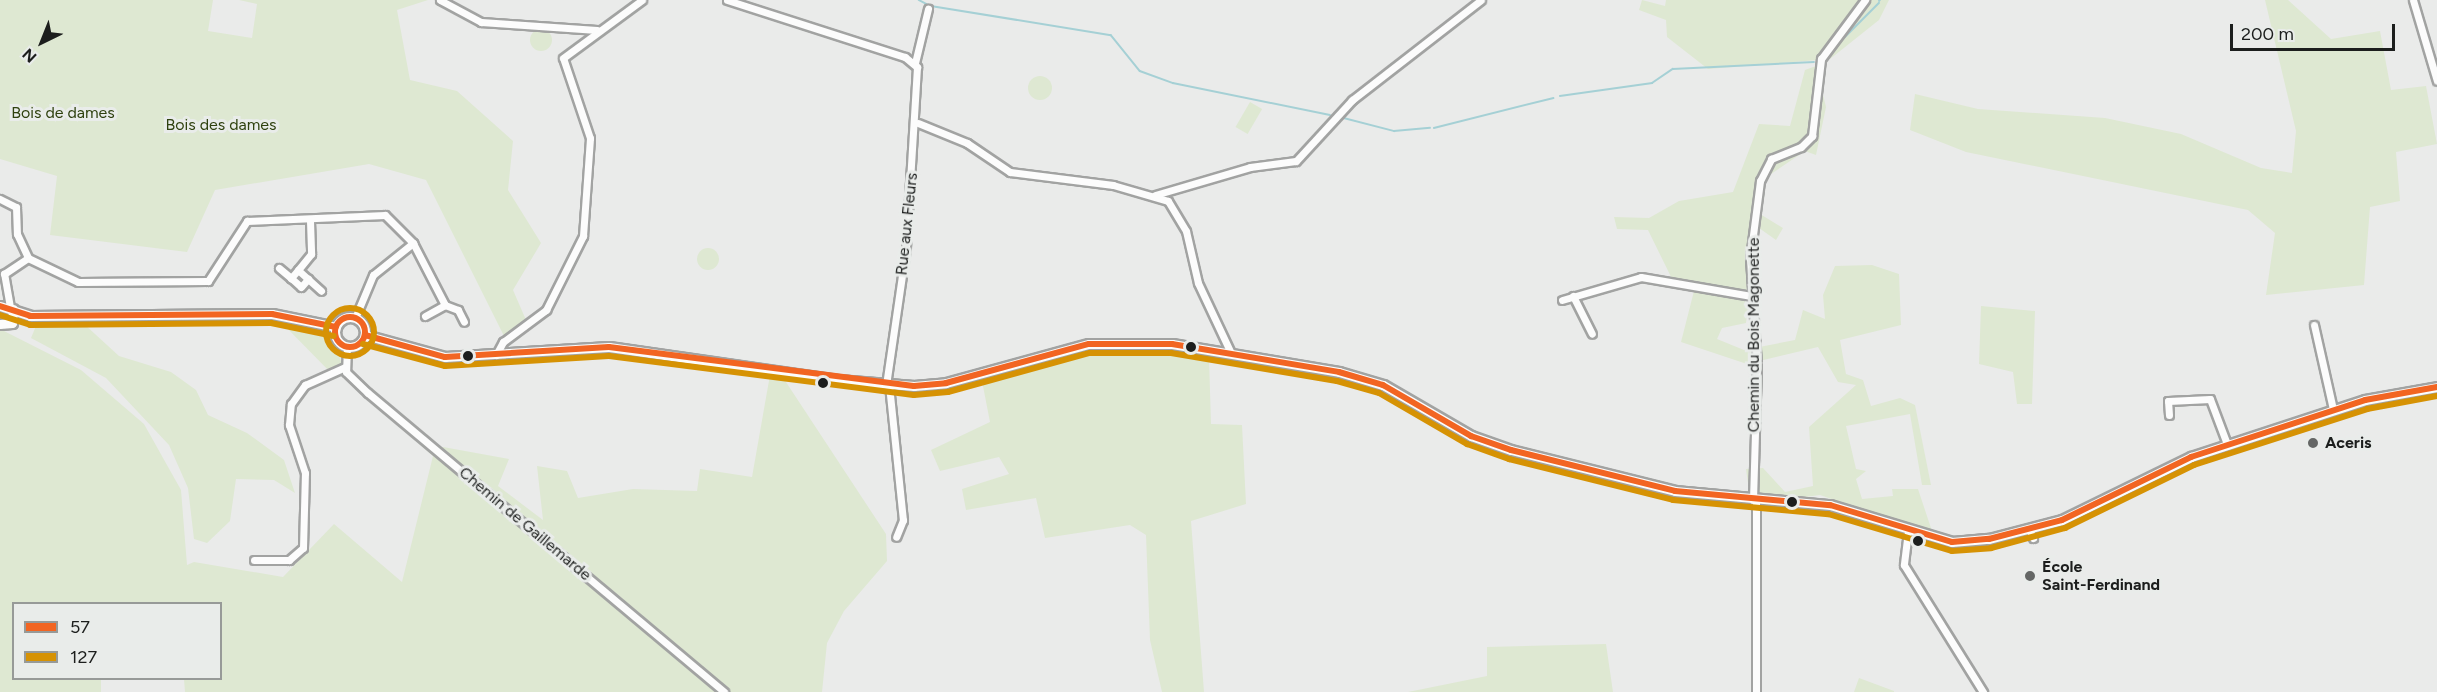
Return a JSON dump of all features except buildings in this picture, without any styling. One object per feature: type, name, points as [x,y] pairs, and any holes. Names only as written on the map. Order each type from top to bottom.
[{"type":"main road","points":[[6,305],[30,316]]},
{"type":"main road","points":[[6,305],[13,321]]},
{"type":"main road","points":[[0,324],[30,316],[272,314],[336,327]]},
{"type":"main road","points":[[365,335],[347,346],[336,337],[336,327],[341,320],[355,318],[365,335],[445,357],[495,358],[609,347],[888,385],[946,383],[1051,352],[1109,342],[1172,344],[1231,353],[1383,385],[1471,436],[1508,449],[1675,491],[1830,505],[1908,531],[1963,542],[2031,534],[2081,513],[2171,466],[2227,444],[2333,409],[2437,387]]},
{"type":"street","points":[[440,0],[481,22],[597,30]]},
{"type":"street","points":[[495,358],[503,342],[546,310],[584,236],[590,138],[562,63],[565,53],[642,0]]},
{"type":"street","points":[[727,0],[915,63]]},
{"type":"street","points":[[1155,195],[1250,167],[1296,161],[1352,100],[1481,0]]},
{"type":"street","name":"Chemin du Bois Magonette","points":[[1756,692],[1757,364],[1751,296],[1763,174],[1771,159],[1801,147],[1812,136],[1821,59],[1865,0]]},
{"type":"street","points":[[2413,0],[2437,81]]},
{"type":"street","name":"Rue aux Fleurs","points":[[896,537],[903,520],[888,385],[918,123],[915,63],[928,9]]},
{"type":"street","points":[[918,123],[967,143],[1010,172],[1155,195],[1168,201],[1186,231],[1198,283],[1231,353]]},
{"type":"street","points":[[0,199],[16,207],[17,234],[28,258],[78,282],[208,281],[247,221],[272,216],[310,221],[385,215],[413,243],[445,305],[458,310],[464,322]]},
{"type":"street","points":[[291,278],[311,254],[310,221]]},
{"type":"street","points":[[355,318],[374,275],[413,243]]},
{"type":"street","points":[[6,305],[2,274],[28,258]]},
{"type":"street","points":[[279,268],[301,287],[308,279]]},
{"type":"street","points":[[298,270],[321,291]]},
{"type":"street","points":[[1562,300],[1641,277],[1751,296]]},
{"type":"street","points":[[1573,296],[1592,334]]},
{"type":"street","points":[[425,316],[445,305]]},
{"type":"street","points":[[2314,326],[2333,409]]},
{"type":"street","points":[[255,560],[289,560],[303,548],[305,473],[289,425],[291,404],[305,385],[345,367],[347,346]]},
{"type":"street","name":"Chemin de Gaillemarde","points":[[345,367],[369,393],[724,692]]},
{"type":"street","points":[[2169,416],[2168,401],[2210,399],[2227,444]]},
{"type":"street","points":[[1908,531],[1904,565],[1983,692]]},
{"type":"green space","points":[[0,0],[213,0],[208,31],[252,38],[257,4],[239,0],[428,0],[397,10],[410,80],[457,91],[513,141],[508,190],[541,243],[513,290],[529,327],[506,340],[426,180],[369,164],[215,190],[187,252],[50,235],[57,176],[0,159]]},
{"type":"green space","points":[[1642,0],[1665,6],[1666,0],[1889,0],[1879,20],[1830,59],[1708,69],[1667,37],[1666,20],[1639,10]]},
{"type":"green space","points":[[2265,0],[2288,0],[2331,39],[2380,31],[2391,90],[2426,86],[2437,144],[2396,152],[2400,201],[2370,207],[2364,285],[2266,295],[2275,233],[2248,210],[1966,152],[1910,130],[1915,94],[1978,109],[2105,118],[2181,134],[2261,168],[2292,173],[2296,131]]},
{"type":"green space","points":[[537,29],[545,29],[552,36],[552,44],[545,51],[537,51],[530,44],[530,36]]},
{"type":"green space","points":[[1816,66],[1826,107],[1816,155],[1805,151],[1765,178],[1760,214],[1783,228],[1776,240],[1759,228],[1746,323],[1722,328],[1717,339],[1744,350],[1795,340],[1803,310],[1825,319],[1823,295],[1835,266],[1872,265],[1899,274],[1901,325],[1840,340],[1846,374],[1863,380],[1871,406],[1900,398],[1915,405],[1931,485],[1922,485],[1910,414],[1846,426],[1856,469],[1866,471],[1856,479],[1862,499],[1893,496],[1892,489],[1918,489],[1933,534],[1820,495],[1751,504],[1746,469],[1763,468],[1785,492],[1813,486],[1809,427],[1856,385],[1838,382],[1818,347],[1747,364],[1681,342],[1694,291],[1676,287],[1648,230],[1617,229],[1614,217],[1649,218],[1679,201],[1733,192],[1759,124],[1790,126],[1805,70]]},
{"type":"green space","points":[[1040,76],[1045,77],[1051,83],[1051,93],[1045,99],[1040,100],[1035,99],[1029,93],[1028,88],[1029,83],[1035,77]]},
{"type":"green space","points":[[1250,102],[1262,109],[1248,134],[1236,127]]},
{"type":"green space","points":[[704,248],[712,248],[719,255],[719,263],[712,270],[704,270],[697,263],[697,255]]},
{"type":"green space","points":[[1981,306],[2035,311],[2032,404],[2017,404],[2013,372],[1979,364]]},
{"type":"green space","points":[[288,320],[323,329],[336,343],[344,373],[436,453],[443,447],[509,459],[498,486],[543,520],[537,466],[567,471],[578,498],[633,489],[697,491],[700,469],[752,477],[770,375],[782,376],[886,534],[887,561],[844,611],[827,643],[822,692],[185,692],[184,680],[222,680],[222,602],[12,602],[12,680],[101,680],[101,692],[0,692],[0,329],[81,370],[144,424],[181,490],[187,565],[194,562],[283,577],[334,524],[402,582],[433,456],[342,376],[334,376],[280,321]]},
{"type":"green space","points":[[38,321],[83,323],[119,356],[171,372],[196,390],[208,415],[247,433],[284,460],[295,493],[274,480],[236,479],[230,521],[207,543],[194,539],[188,488],[169,445],[106,378],[31,338]]},
{"type":"green space","points":[[1143,346],[1209,357],[1211,424],[1242,425],[1246,504],[1191,521],[1204,692],[1162,692],[1150,640],[1146,535],[1130,525],[1045,538],[1036,498],[966,510],[962,489],[1009,474],[999,457],[940,471],[931,450],[990,422],[982,381],[1068,354]]},
{"type":"green space","points":[[1606,644],[1613,692],[1408,692],[1487,676],[1487,647]]},
{"type":"green space","points":[[1859,678],[1894,691],[1894,692],[1854,692]]},
{"type":"waterway","points":[[919,0],[927,4]]},
{"type":"waterway","points":[[1830,52],[1879,3]]},
{"type":"waterway","points":[[931,6],[1111,35],[1140,71],[1173,83],[1330,115]]},
{"type":"waterway","points":[[1560,96],[1652,83],[1673,69],[1814,62]]},
{"type":"waterway","points":[[1434,128],[1553,98]]},
{"type":"waterway","points":[[1340,117],[1394,131],[1430,128]]},
{"type":"transit line","name":"57","points":[[0,306],[30,316],[272,314],[336,327]]},
{"type":"transit line","name":"127","points":[[350,308],[367,315],[374,332],[367,349],[350,356],[333,349],[326,332],[333,315],[350,308]]},
{"type":"transit line","name":"127","points":[[0,315],[30,325],[271,323],[334,336]]},
{"type":"transit line","name":"57","points":[[350,317],[356,318],[364,326],[365,332],[364,338],[356,346],[350,347],[344,346],[336,338],[335,332],[336,326],[344,318],[350,317]]},
{"type":"transit line","name":"57","points":[[365,335],[445,357],[609,347],[914,386],[946,383],[1089,344],[1172,344],[1339,372],[1383,385],[1471,436],[1511,450],[1675,491],[1830,505],[1952,542],[1989,539],[2062,520],[2191,457],[2365,400],[2437,387]]},
{"type":"transit line","name":"127","points":[[363,344],[445,366],[609,356],[914,395],[948,392],[1090,353],[1171,353],[1337,381],[1379,393],[1467,444],[1509,459],[1673,500],[1828,514],[1952,551],[1991,548],[2065,528],[2194,465],[2367,409],[2437,396]]},
{"type":"place","name":"Aceris","points":[[2313,443]]},
{"type":"place","name":"École Saint-Ferdinand","points":[[2030,576]]},
{"type":"park label","name":"Bois de dames","points":[[63,113]]},
{"type":"park label","name":"Bois des dames","points":[[221,125]]}]
